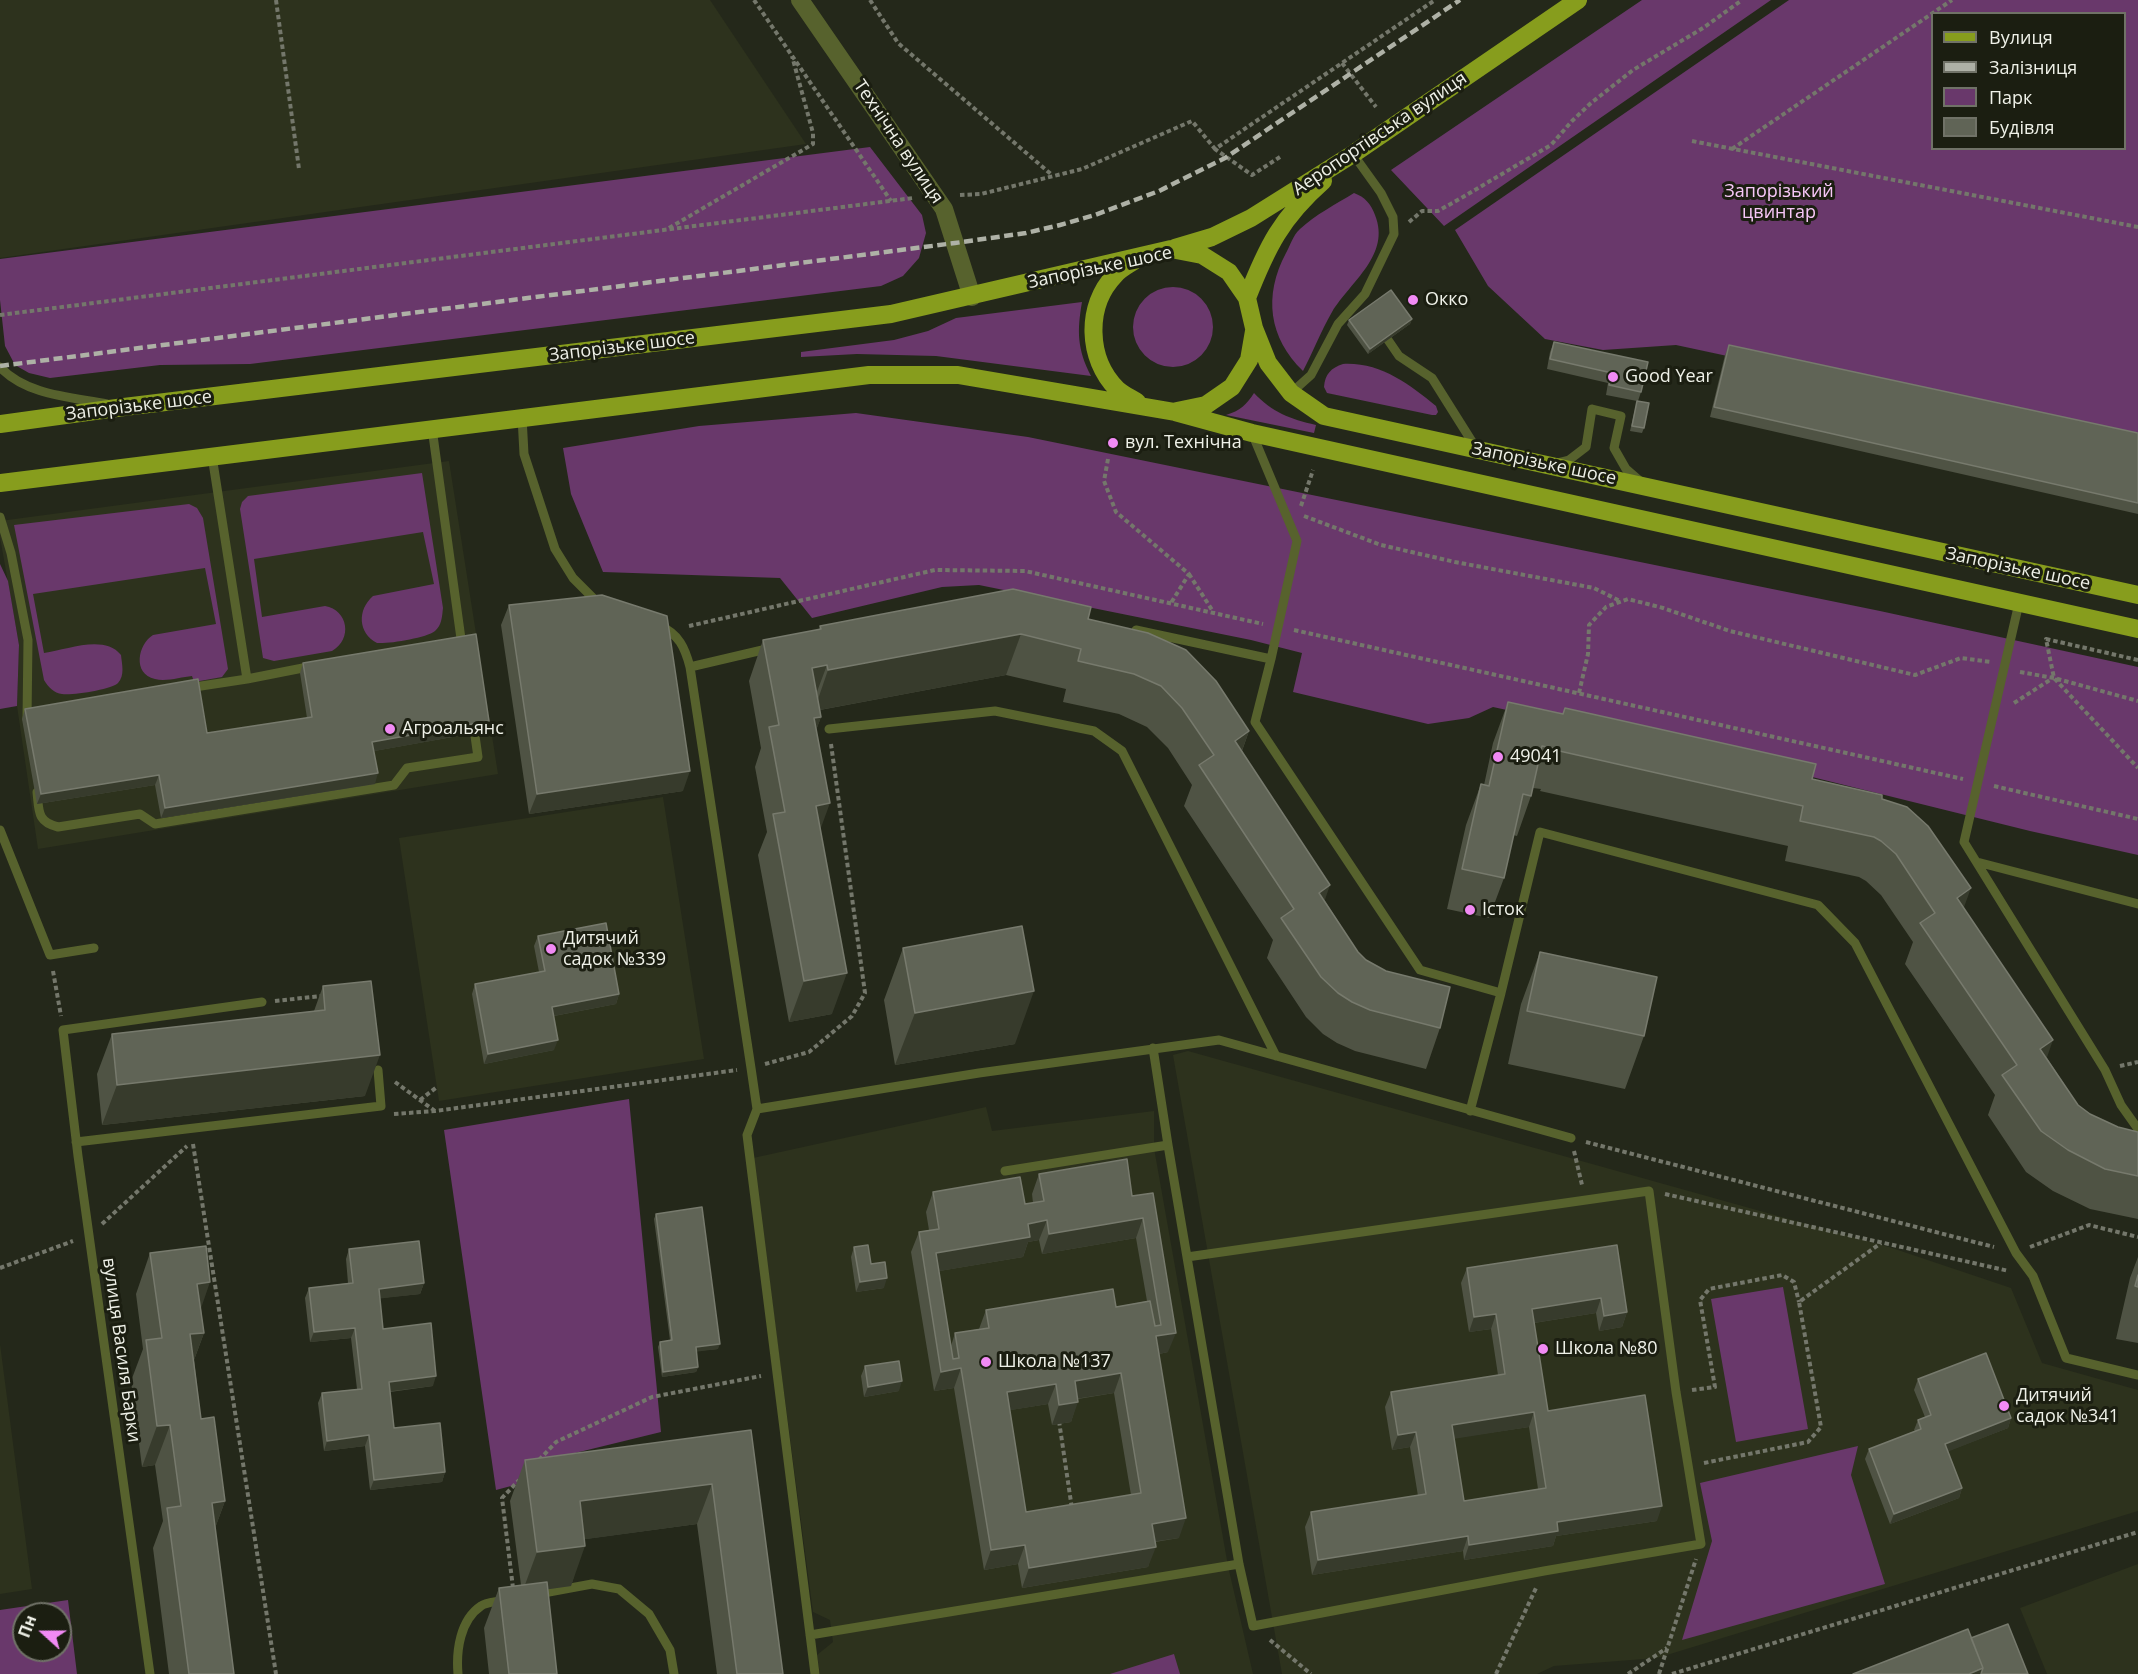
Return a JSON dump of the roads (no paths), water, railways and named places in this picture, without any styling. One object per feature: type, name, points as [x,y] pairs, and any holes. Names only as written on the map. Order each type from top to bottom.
[{"type":"main road","name":"Аеропортівська вулиця","points":[[1171,249],[1212,237],[1251,218],[1353,154],[1578,0]]},
{"type":"main road","points":[[1247,298],[1264,255],[1288,218],[1318,185],[1353,154]]},
{"type":"main road","name":"Запорізьке шосе","points":[[0,424],[891,314],[1171,249],[1202,255],[1229,272],[1247,298],[1254,328],[1268,363],[1291,393],[1324,416],[2138,595]]},
{"type":"main road","points":[[1140,256],[1114,275],[1098,302],[1092,333],[1099,364],[1118,390],[1144,406]]},
{"type":"main road","points":[[1175,412],[1206,405],[1232,387],[1249,360],[1254,328]]},
{"type":"main road","name":"Запорізьке шосе","points":[[0,483],[869,375],[958,375],[1175,412],[1252,433],[2138,629]]},
{"type":"main road","points":[[2019,603],[2027,572]]},
{"type":"street","name":"Технічна вулиця","points":[[800,0],[944,209],[972,297]]},
{"type":"lane","points":[[1291,393],[1311,375],[1338,324],[1365,294],[1394,234],[1393,217],[1353,154]]},
{"type":"lane","points":[[1365,294],[1370,309]]},
{"type":"lane","points":[[1388,340],[1399,356],[1432,378],[1478,450]]},
{"type":"lane","points":[[0,367],[22,384],[124,407]]},
{"type":"lane","points":[[1549,466],[1569,460],[1586,447],[1592,410],[1602,411],[1621,416],[1614,448],[1626,469],[1648,487]]},
{"type":"lane","points":[[522,417],[524,454],[555,549],[573,578],[597,603],[608,607]]},
{"type":"lane","points":[[432,428],[464,658]]},
{"type":"lane","points":[[1252,433],[1297,542],[1255,722],[1420,970],[1501,993]]},
{"type":"lane","points":[[212,456],[247,679]]},
{"type":"lane","points":[[0,517],[11,553],[28,640],[27,724]]},
{"type":"lane","points":[[2019,603],[1964,842],[2105,1070],[2121,1105],[2138,1129]]},
{"type":"lane","points":[[650,622],[670,630],[684,646],[690,667],[757,1109],[747,1135],[814,1674]]},
{"type":"lane","points":[[1121,627],[1271,659]]},
{"type":"lane","points":[[450,638],[461,636]]},
{"type":"lane","points":[[690,667],[780,646]]},
{"type":"lane","points":[[177,690],[326,663]]},
{"type":"lane","points":[[26,713],[37,711]]},
{"type":"lane","points":[[829,729],[995,711],[1094,731],[1122,751],[1276,1056]]},
{"type":"lane","points":[[35,781],[40,815],[46,824],[58,827],[140,814],[155,824],[394,785],[407,768],[478,757],[472,713]]},
{"type":"lane","points":[[0,830],[50,955],[94,948]]},
{"type":"lane","points":[[1470,1111],[1540,832],[1818,905],[1855,943],[2016,1253],[2033,1276],[2066,1359],[2138,1375]]},
{"type":"lane","points":[[1977,862],[2138,904]]},
{"type":"lane","name":"вулиця Василя Барки","points":[[150,1674],[76,1142],[63,1030],[262,1002]]},
{"type":"lane","points":[[757,1109],[1153,1048],[1220,1040],[1571,1138]]},
{"type":"lane","points":[[1153,1048],[1168,1145],[1239,1564],[1253,1626],[1701,1544],[1676,1392],[1649,1191],[1187,1257]]},
{"type":"lane","points":[[76,1142],[381,1106],[378,1070]]},
{"type":"lane","points":[[1005,1171],[1168,1145]]},
{"type":"lane","points":[[810,1635],[1239,1564]]},
{"type":"lane","points":[[526,1596],[592,1584],[619,1589],[649,1614],[670,1650],[674,1674]]},
{"type":"lane","points":[[458,1674],[456,1656],[466,1620],[482,1604],[515,1598]]},
{"type":"railway","points":[[0,366],[955,243],[1026,233],[1060,225],[1095,215],[1159,191],[1225,158],[1460,0]]},
{"type":"place","name":"Окко","points":[[1413,300]]},
{"type":"place","name":"Good Year","points":[[1613,377]]},
{"type":"place","name":"вул. Технічна","points":[[1113,443]]},
{"type":"place","name":"Агроальянс","points":[[390,729]]},
{"type":"place","name":"49041","points":[[1498,757]]},
{"type":"place","name":"Істок","points":[[1470,910]]},
{"type":"place","name":"Дитячий садок №339","points":[[551,949]]},
{"type":"place","name":"Школа №80","points":[[1543,1349]]},
{"type":"place","name":"Школа №137","points":[[986,1362]]},
{"type":"place","name":"Дитячий садок №341","points":[[2004,1406]]},
{"type":"park label","name":"Запорізький цвинтар","points":[[1779,202]]}]
